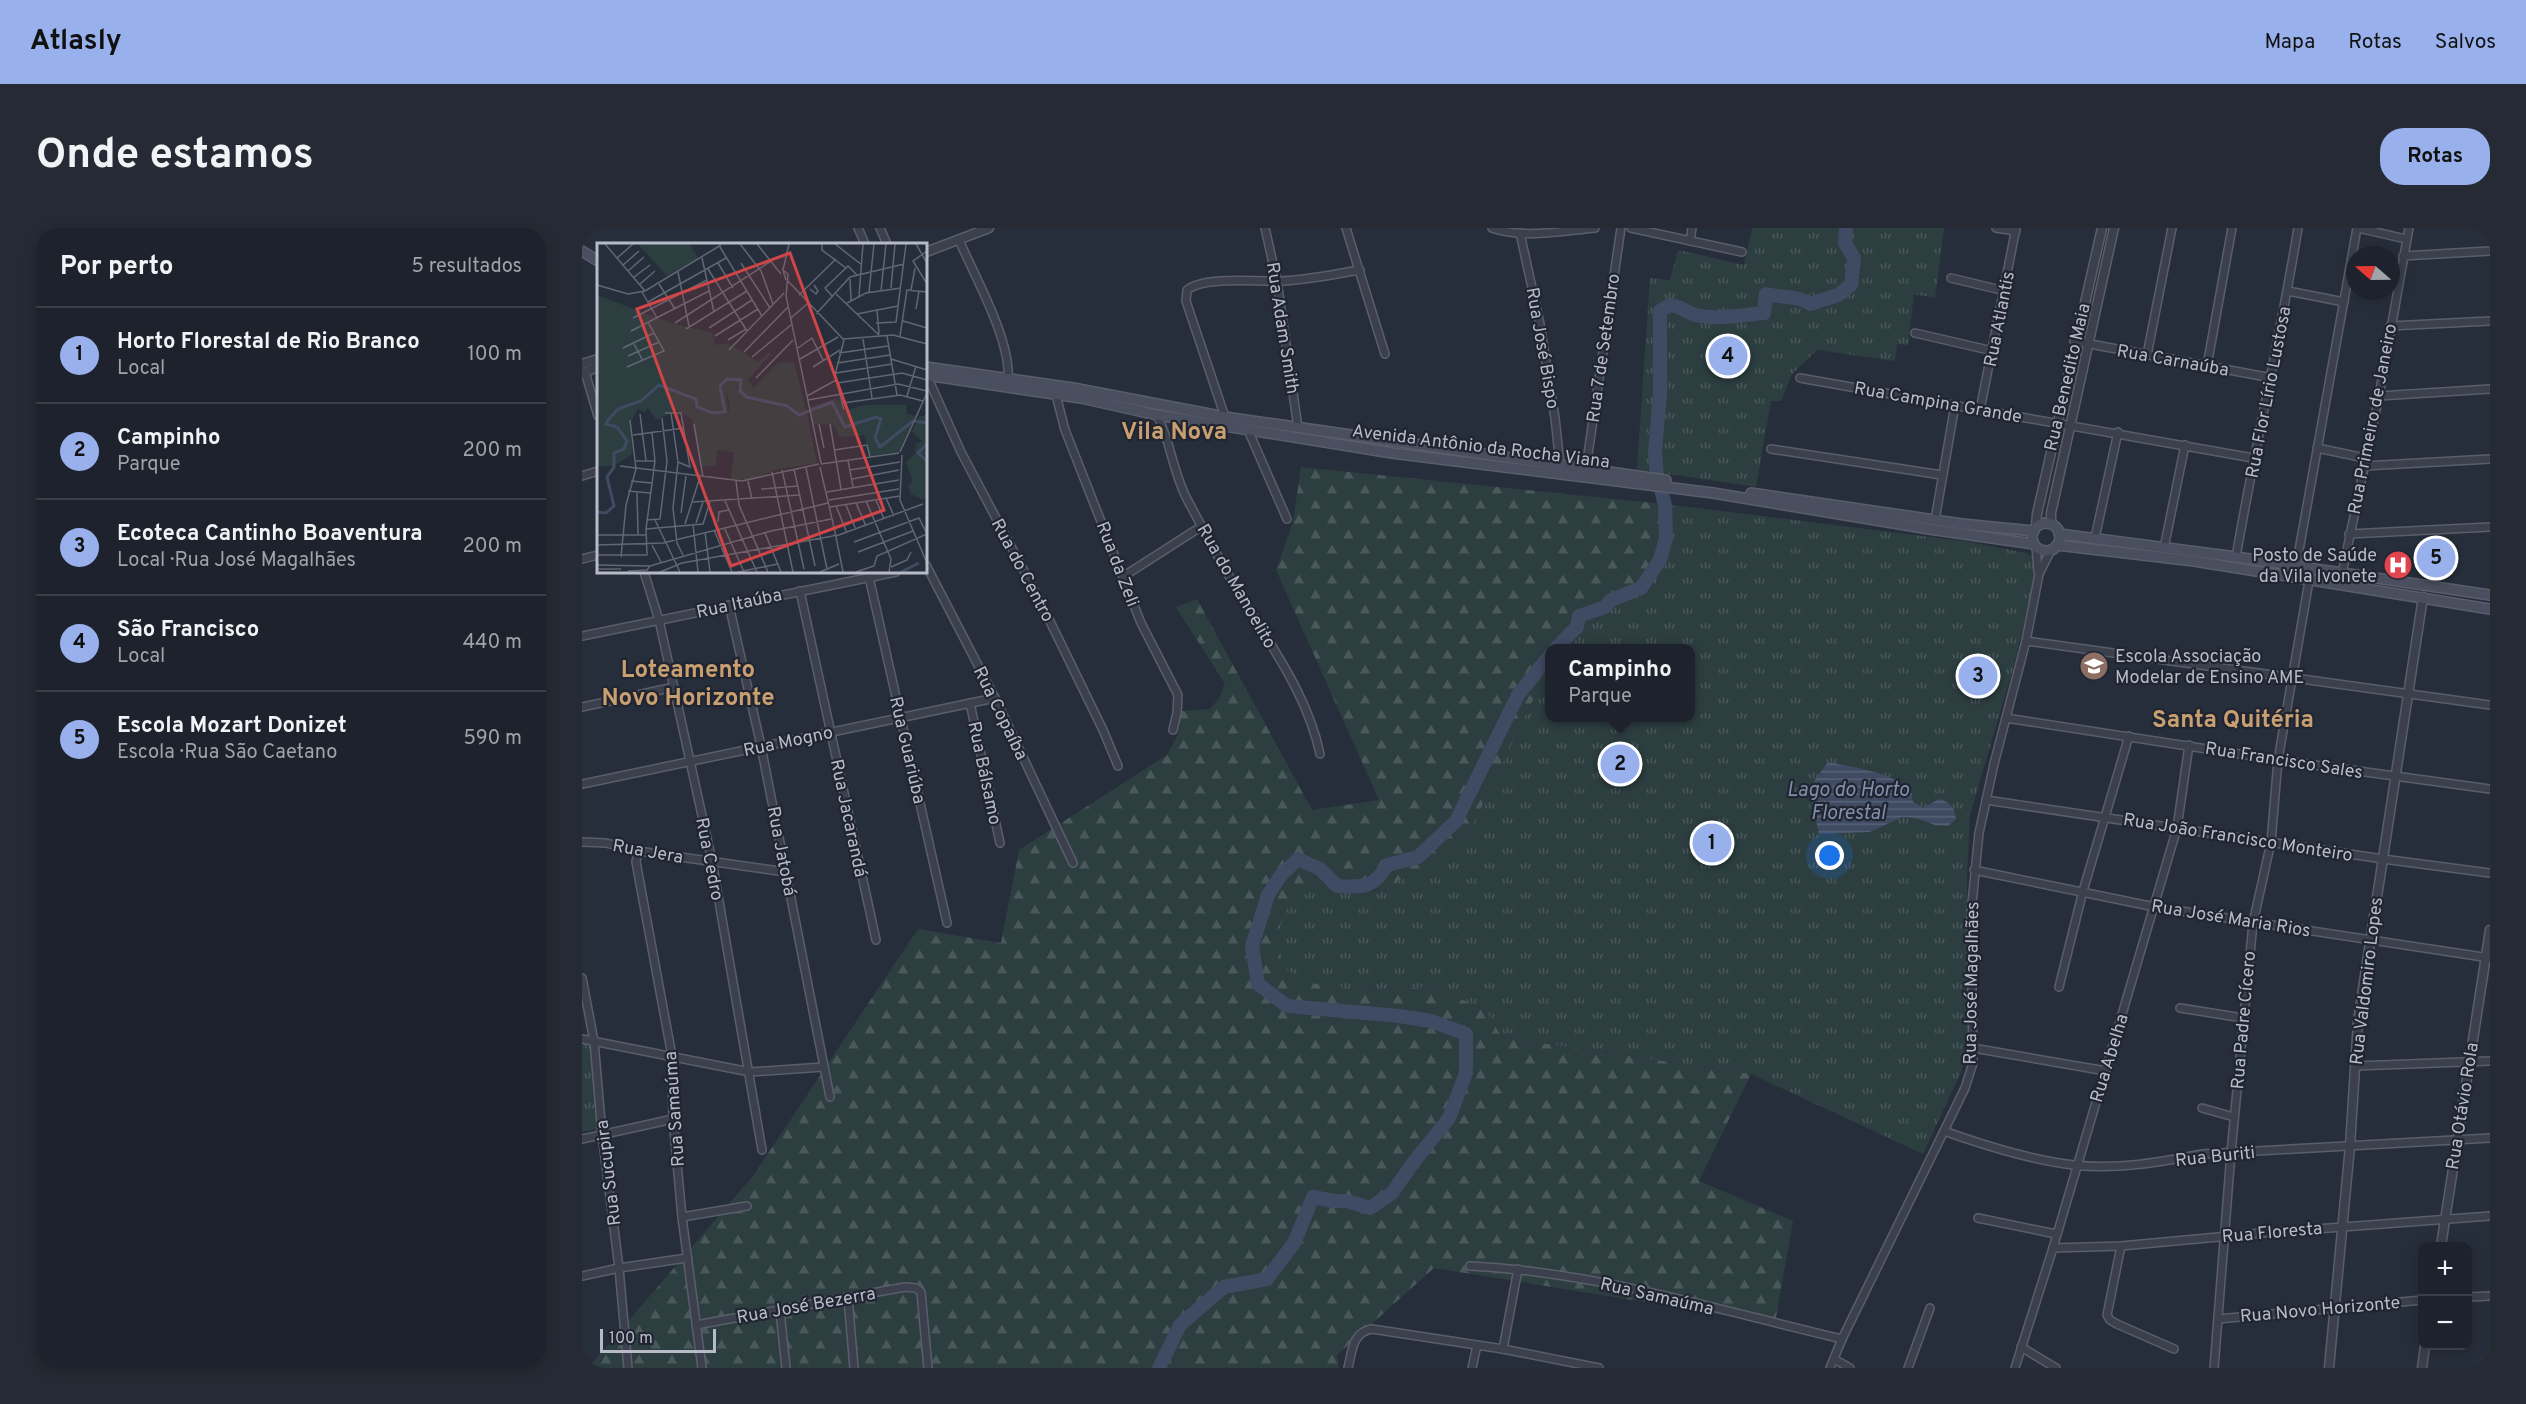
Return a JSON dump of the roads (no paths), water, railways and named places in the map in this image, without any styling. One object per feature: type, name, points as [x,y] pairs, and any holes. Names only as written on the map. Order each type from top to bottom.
[{"type":"main road","points":[[582,251],[597,260]]},
{"type":"main road","name":"Avenida Antônio da Rocha Viana","points":[[927,373],[1008,379],[1073,388],[1225,417],[1560,464],[1652,481]]},
{"type":"main road","name":"Avenida Antônio da Rocha Viana","points":[[927,373],[1157,415],[1392,453],[1652,481],[1935,520],[2035,529]]},
{"type":"main road","name":"Avenida Antônio da Rocha Viana","points":[[1713,490],[1929,529],[2035,545]]},
{"type":"main road","points":[[2490,595],[2236,557],[2059,534],[2051,524],[2040,524],[2035,529],[2035,545],[2043,550],[2054,548],[2194,561],[2490,609]]},
{"type":"main road","points":[[2054,548],[2059,534]]},
{"type":"street","points":[[858,228],[866,243]]},
{"type":"street","points":[[880,228],[887,243]]},
{"type":"street","points":[[927,252],[989,228]]},
{"type":"street","name":"Rua Adam Smith","points":[[1264,228],[1277,281],[1298,428]]},
{"type":"street","points":[[1346,228],[1385,354]]},
{"type":"street","points":[[1492,228],[1520,233],[1595,228]]},
{"type":"street","name":"Rua 7 de Setembro","points":[[1586,468],[1621,228]]},
{"type":"street","points":[[1630,228],[1742,252]]},
{"type":"street","points":[[1690,241],[1692,228]]},
{"type":"street","points":[[1996,228],[2016,229]]},
{"type":"street","name":"Rua Benedito Maia","points":[[2035,529],[2056,421],[2102,228]]},
{"type":"street","name":"Rua Benedito Maia","points":[[2051,524],[2051,513],[2114,228]]},
{"type":"street","points":[[2147,356],[2172,228]]},
{"type":"street","points":[[2207,366],[2232,228]]},
{"type":"street","name":"Rua Flor Lírio Lustosa","points":[[2236,557],[2253,458],[2272,378],[2298,228]]},
{"type":"street","points":[[2296,567],[2357,228],[2406,239]]},
{"type":"street","name":"Rua Primeiro de Janeiro","points":[[2342,574],[2379,396],[2409,228]]},
{"type":"street","name":"Rua Atlantis","points":[[1980,410],[2016,229]]},
{"type":"street","name":"Rua José Bispo","points":[[1520,233],[1540,324],[1560,464]]},
{"type":"street","points":[[959,240],[1000,336],[1008,364],[1008,379]]},
{"type":"street","points":[[2403,256],[2490,251]]},
{"type":"street","points":[[1225,417],[1186,301],[1186,290],[1195,286],[1232,281],[1251,279],[1277,281],[1360,270]]},
{"type":"street","points":[[1951,278],[2005,291]]},
{"type":"street","points":[[2288,291],[2344,302]]},
{"type":"street","points":[[2390,326],[2490,321]]},
{"type":"street","points":[[1914,333],[1993,351]]},
{"type":"street","name":"Rua Carnaúba","points":[[2074,341],[2272,378]]},
{"type":"street","points":[[597,360],[583,370],[597,413]]},
{"type":"street","name":"Rua do Centro","points":[[927,375],[961,452],[1042,605],[1103,730],[1118,766]]},
{"type":"street","name":"Rua Campina Grande","points":[[1800,378],[2056,421],[2253,458]]},
{"type":"street","points":[[2379,396],[2490,389]]},
{"type":"street","name":"Rua da Zeli","points":[[1056,395],[1065,430],[1141,623],[1178,695],[1173,730]]},
{"type":"street","points":[[1935,520],[1955,405]]},
{"type":"street","name":"Rua do Manoelito","points":[[1157,415],[1186,497],[1225,570],[1268,639],[1301,700],[1317,736],[1320,754]]},
{"type":"street","points":[[1248,430],[1287,519]]},
{"type":"street","points":[[2095,538],[2118,432]]},
{"type":"street","points":[[2164,548],[2185,445]]},
{"type":"street","points":[[2318,448],[2365,462],[2490,459]]},
{"type":"street","points":[[1771,449],[1942,475]]},
{"type":"street","points":[[582,476],[597,471]]},
{"type":"street","points":[[1124,576],[1202,526]]},
{"type":"street","points":[[2349,534],[2490,527]]},
{"type":"street","name":"Rua José Magalhães","points":[[1830,1368],[1970,1074],[1973,1048],[1971,914],[1974,870],[1986,800],[2026,641],[2039,574],[2035,545]]},
{"type":"street","name":"Rua José Magalhães","points":[[2039,574],[2054,548]]},
{"type":"street","points":[[582,559],[597,555]]},
{"type":"street","name":"Rua Copaíba","points":[[927,567],[994,698],[1073,863]]},
{"type":"street","name":"Rua Cedro","points":[[644,573],[659,620],[712,861],[762,1150]]},
{"type":"street","name":"Rua Itaúba","points":[[582,636],[891,573]]},
{"type":"street","name":"Rua Guariúba","points":[[869,577],[947,923]]},
{"type":"street","name":"Rua Padre Cícero","points":[[2214,1368],[2234,1117],[2253,922],[2271,842],[2278,760],[2290,677],[2309,581]]},
{"type":"street","name":"Rua Jacarandá","points":[[800,591],[876,940]]},
{"type":"street","name":"Rua Valdomiro Lopes","points":[[2329,1368],[2350,1146],[2358,1021],[2423,597]]},
{"type":"street","name":"Rua Jatobá","points":[[729,605],[761,746],[830,1097]]},
{"type":"street","points":[[2026,641],[2490,705]]},
{"type":"street","points":[[582,707],[674,687]]},
{"type":"street","name":"Rua Mogno","points":[[582,784],[994,698]]},
{"type":"street","name":"Rua Bálsamo","points":[[970,703],[1000,843]]},
{"type":"street","name":"Rua Francisco Sales","points":[[2006,718],[2278,760],[2490,789]]},
{"type":"street","points":[[2059,987],[2129,736]]},
{"type":"street","name":"Rua Abelha","points":[[2015,1368],[2053,1248],[2177,828],[2189,745]]},
{"type":"street","name":"Rua João Francisco Monteiro","points":[[1986,800],[2490,873]]},
{"type":"street","name":"Rua Jera","points":[[582,842],[606,843],[638,851],[786,872]]},
{"type":"street","name":"Rua Samaúma","points":[[638,851],[636,862],[672,1056],[673,1119],[682,1217],[702,1368]]},
{"type":"street","name":"Rua José Maria Rios","points":[[1974,870],[2154,907],[2488,957]]},
{"type":"street","name":"Rua Otávio Rola","points":[[2442,1242],[2469,1062],[2488,957],[2490,930]]},
{"type":"street","name":"Rua Sucupira","points":[[582,978],[594,1041],[628,1368]]},
{"type":"street","points":[[2180,1008],[2243,1018]]},
{"type":"street","points":[[582,1039],[750,1072],[824,1067]]},
{"type":"street","points":[[1973,1048],[2106,1071]]},
{"type":"street","points":[[2355,1066],[2490,1060]]},
{"type":"street","name":"Rua Padre Cícero","points":[[2202,1108],[2234,1117]]},
{"type":"street","points":[[582,1139],[673,1119]]},
{"type":"street","name":"Rua Buriti","points":[[1944,1131],[1984,1145],[2076,1165],[2159,1163],[2203,1154],[2490,1138]]},
{"type":"street","points":[[682,1217],[747,1206]]},
{"type":"street","name":"Rua Floresta","points":[[2053,1248],[2121,1246],[2490,1216]]},
{"type":"street","points":[[1978,1218],[2056,1234]]},
{"type":"street","points":[[2121,1246],[2107,1315],[2117,1324],[2174,1349]]},
{"type":"street","points":[[582,1276],[687,1258]]},
{"type":"street","name":"Rua Samaúma","points":[[1470,1266],[1518,1269],[1611,1284],[1842,1339]]},
{"type":"street","points":[[1503,1349],[1518,1269]]},
{"type":"street","name":"Rua José Bezerra","points":[[696,1325],[905,1287],[916,1288],[921,1292],[928,1368]]},
{"type":"street","points":[[2472,1298],[2490,1296]]},
{"type":"street","points":[[848,1298],[854,1368]]},
{"type":"street","name":"Rua Novo Horizonte","points":[[2218,1319],[2418,1300]]},
{"type":"street","points":[[1908,1368],[1930,1308]]},
{"type":"street","points":[[780,1311],[786,1368]]},
{"type":"street","points":[[1348,1368],[1355,1339],[1365,1330],[1372,1329],[1503,1349],[1599,1368]]},
{"type":"street","points":[[1472,1368],[1477,1345]]},
{"type":"street","points":[[2021,1347],[2056,1368]]},
{"type":"street","points":[[2422,1368],[2424,1350]]},
{"type":"street","points":[[1834,1359],[1850,1368]]},
{"type":"water","name":"Lago do Horto Florestal","points":[[1828,762],[1892,778],[1911,790],[1913,802],[1923,808],[1939,799],[1943,800],[1951,806],[1956,819],[1948,826],[1902,817],[1870,832],[1819,834],[1809,788]]},
{"type":"waterway","points":[[1560,644],[1577,627],[1579,616],[1605,607],[1611,600],[1641,588],[1660,560],[1666,538],[1665,505],[1657,475],[1655,453],[1660,393],[1660,311],[1670,305],[1696,315],[1730,317],[1764,313],[1766,294],[1794,298],[1810,304],[1838,295],[1851,285],[1854,258],[1845,243],[1846,228]]},
{"type":"waterway","points":[[1159,1368],[1180,1325],[1224,1287],[1267,1279],[1294,1243],[1313,1197],[1347,1201],[1370,1208],[1392,1193],[1449,1118],[1466,1073],[1466,1034],[1431,1021],[1287,1006],[1258,984],[1252,946],[1268,895],[1281,875],[1298,859],[1320,869],[1337,886],[1366,885],[1377,879],[1387,865],[1418,857],[1456,821],[1518,695],[1545,661]]},
{"type":"place","name":"São Francisco","points":[[1728,356]]},
{"type":"place","name":"Escola Mozart Donizet","points":[[2436,558]]},
{"type":"place","name":"Posto de Saúde da Vila Ivonete","points":[[2398,565]]},
{"type":"place","name":"Escola Associação Modelar de Ensino AME","points":[[2094,666]]},
{"type":"place","name":"Ecoteca Cantinho Boaventura","points":[[1978,676]]},
{"type":"place","name":"Campinho","points":[[1620,764]]},
{"type":"place","name":"Horto Florestal de Rio Branco","points":[[1712,843]]},
{"type":"district","name":"Vila Nova","points":[[1174,431]]},
{"type":"district","name":"Loteamento Novo Horizonte","points":[[688,683]]},
{"type":"district","name":"Santa Quitéria","points":[[2233,719]]}]
